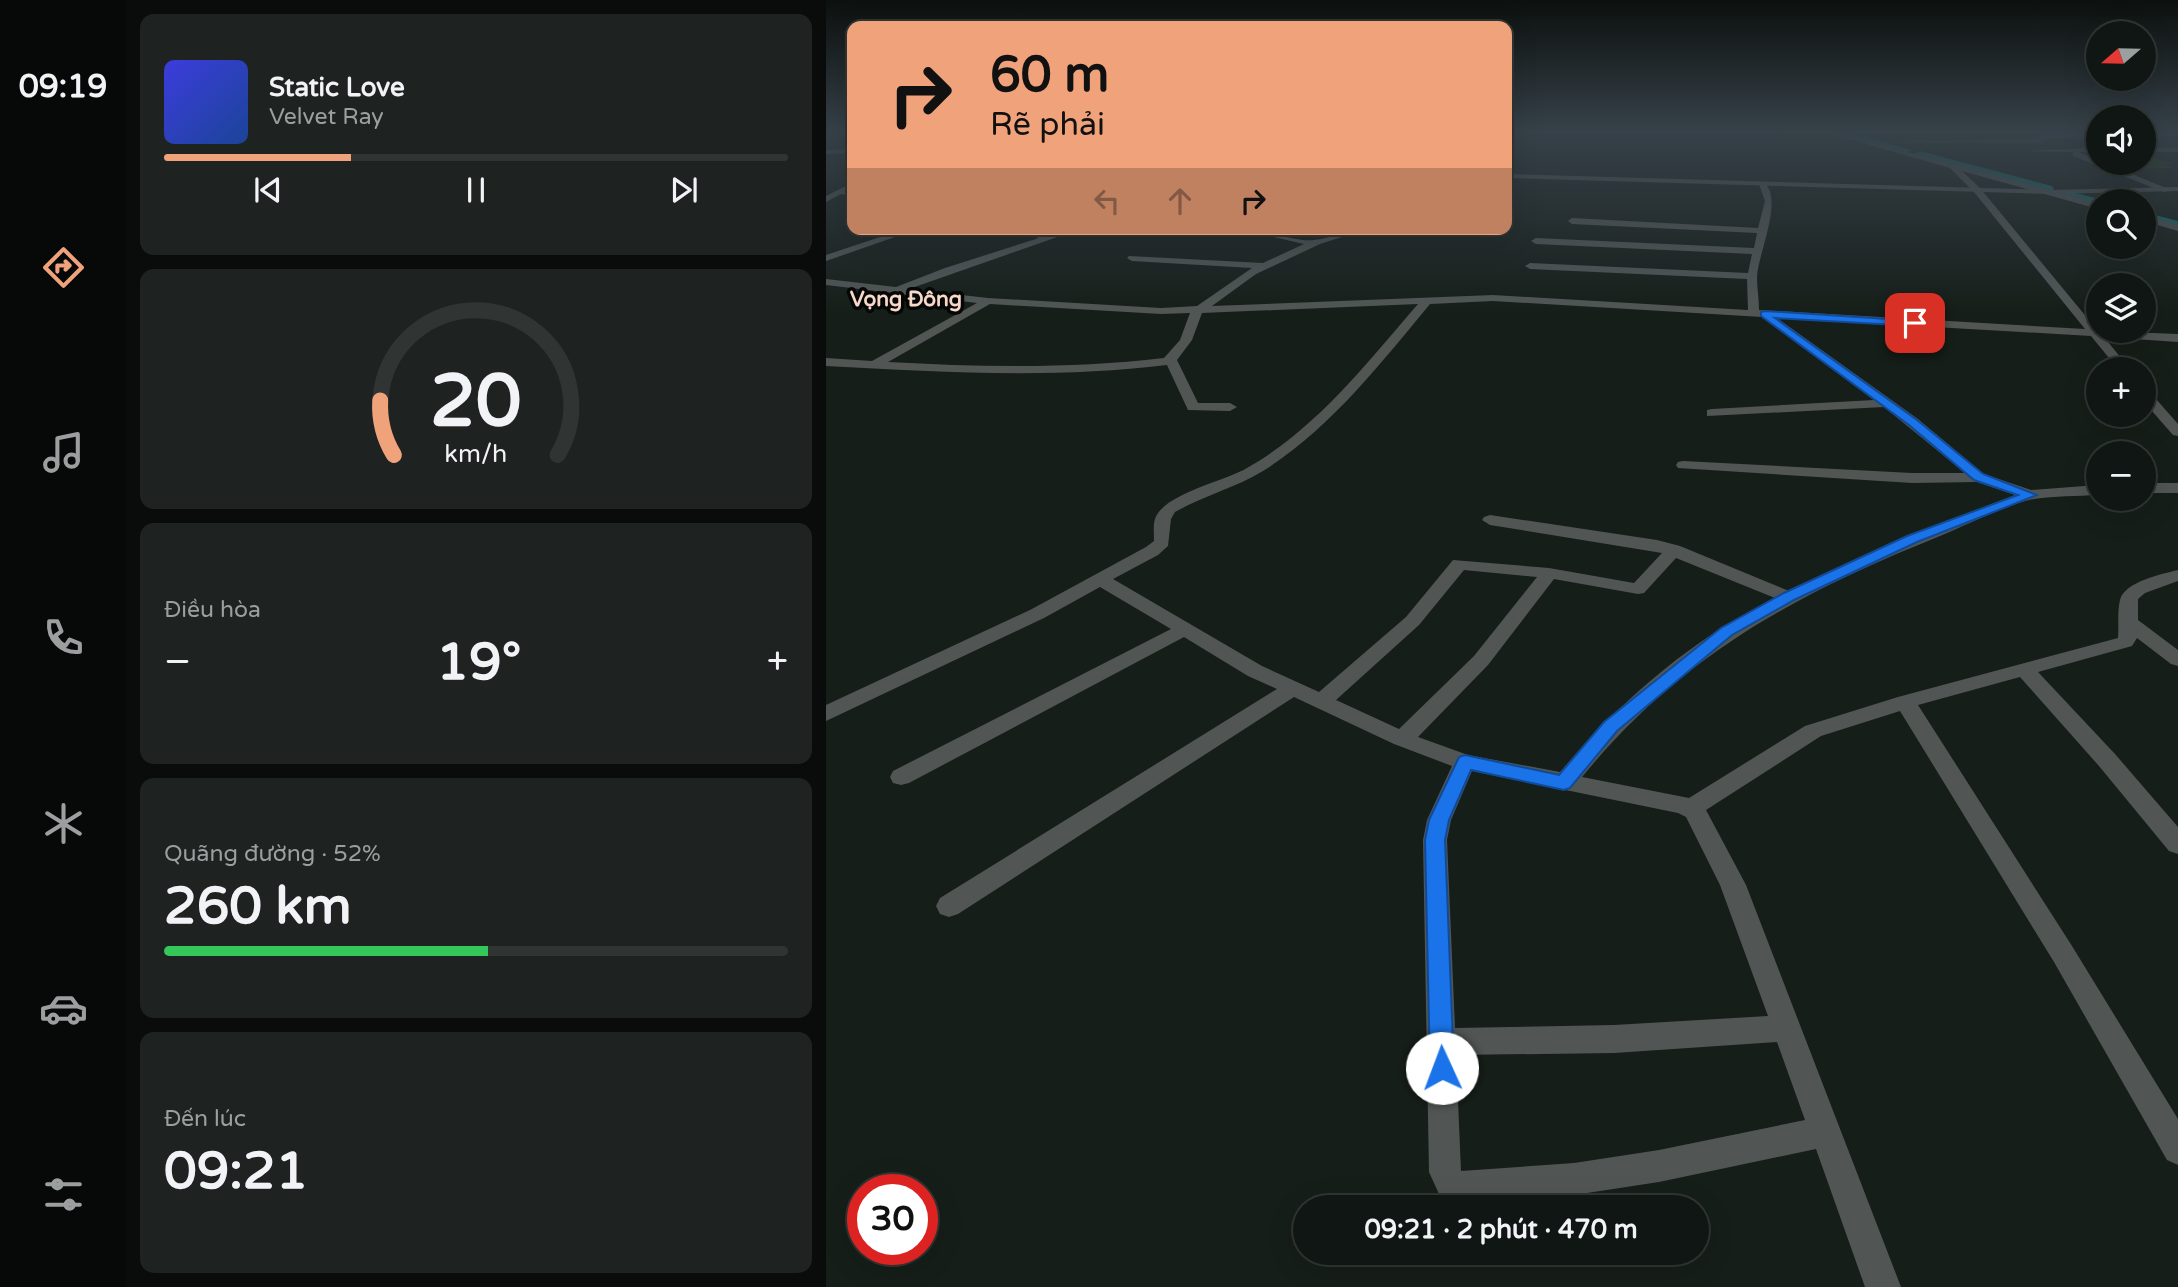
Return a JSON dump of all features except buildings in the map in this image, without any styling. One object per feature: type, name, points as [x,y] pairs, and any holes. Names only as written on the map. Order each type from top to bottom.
[{"type":"street","points":[[1766,193],[1769,201],[1752,276],[1759,314],[1888,403],[1979,477],[2030,495]]},
{"type":"street","points":[[1980,193],[2086,323]]},
{"type":"street","points":[[2054,193],[2086,202]]},
{"type":"street","points":[[1572,221],[1762,231]]},
{"type":"street","points":[[2156,222],[2178,228]]},
{"type":"street","points":[[826,258],[896,235]]},
{"type":"street","points":[[1039,235],[1047,237]]},
{"type":"street","points":[[897,290],[1054,235]]},
{"type":"street","points":[[1273,235],[1313,243]]},
{"type":"street","points":[[826,362],[984,371],[1126,366],[1171,360],[1185,339],[1196,312],[1263,267],[1313,243],[1342,235]]},
{"type":"street","points":[[1536,241],[1758,251]]},
{"type":"street","points":[[1132,258],[1263,267]]},
{"type":"street","points":[[1530,266],[1752,276]]},
{"type":"street","points":[[826,282],[988,301],[1196,312],[1427,300],[1525,299],[2086,333]]},
{"type":"street","points":[[826,715],[1037,614],[1102,580],[1160,545],[1164,536],[1163,519],[1169,509],[1248,475],[1293,443],[1337,405],[1427,300]]},
{"type":"street","points":[[872,366],[988,301]]},
{"type":"street","points":[[2156,337],[2178,338]]},
{"type":"street","points":[[2102,343],[2114,357]]},
{"type":"street","points":[[1171,360],[1193,407],[1230,407]]},
{"type":"street","points":[[834,374],[850,364]]},
{"type":"street","points":[[1712,413],[1888,403]]},
{"type":"street","points":[[2156,407],[2178,432]]},
{"type":"street","points":[[1683,465],[1912,478],[1979,477]]},
{"type":"street","points":[[2156,488],[2178,488]]},
{"type":"street","points":[[1564,783],[1611,726],[1662,683],[1720,636],[1789,597],[1932,531],[2030,495],[2086,491]]},
{"type":"street","points":[[1490,520],[1674,550],[1789,597]]},
{"type":"street","points":[[1320,702],[1392,643],[1442,591],[1460,564],[1549,573],[1638,589],[1674,550]]},
{"type":"street","points":[[1402,738],[1467,678],[1521,615],[1549,573]]},
{"type":"street","points":[[1690,809],[1813,731],[1905,702],[2125,642],[2128,638],[2126,621],[2132,593],[2178,575]]},
{"type":"street","points":[[1102,580],[1255,671],[1402,738],[1465,762],[1684,805],[1690,809],[1703,823],[1733,885],[1883,1287]]},
{"type":"street","points":[[2126,621],[2178,660]]},
{"type":"street","points":[[901,777],[1185,629]]},
{"type":"street","points":[[2025,670],[2178,844]]},
{"type":"street","points":[[949,905],[1292,690]]},
{"type":"street","points":[[1905,702],[2063,954],[2178,1149]]},
{"type":"street","points":[[1465,762],[1439,820],[1435,840],[1445,1172],[1450,1183],[1458,1187],[1574,1180],[1659,1166],[1826,1131]]},
{"type":"street","points":[[1441,1042],[1614,1039],[1788,1028]]},
{"type":"waterway","points":[[2068,195],[2086,200]]},
{"type":"waterway","points":[[2156,219],[2178,225]]},
{"type":"district","name":"Vọng Đông","points":[[906,299]]},
{"type":"route","points":[[1442,1068],[1435,840],[1439,820],[1465,762],[1564,783],[1611,726],[1726,632],[1789,597],[1912,539],[2030,495],[1979,477],[1913,422],[1765,314],[1915,323]]}]
